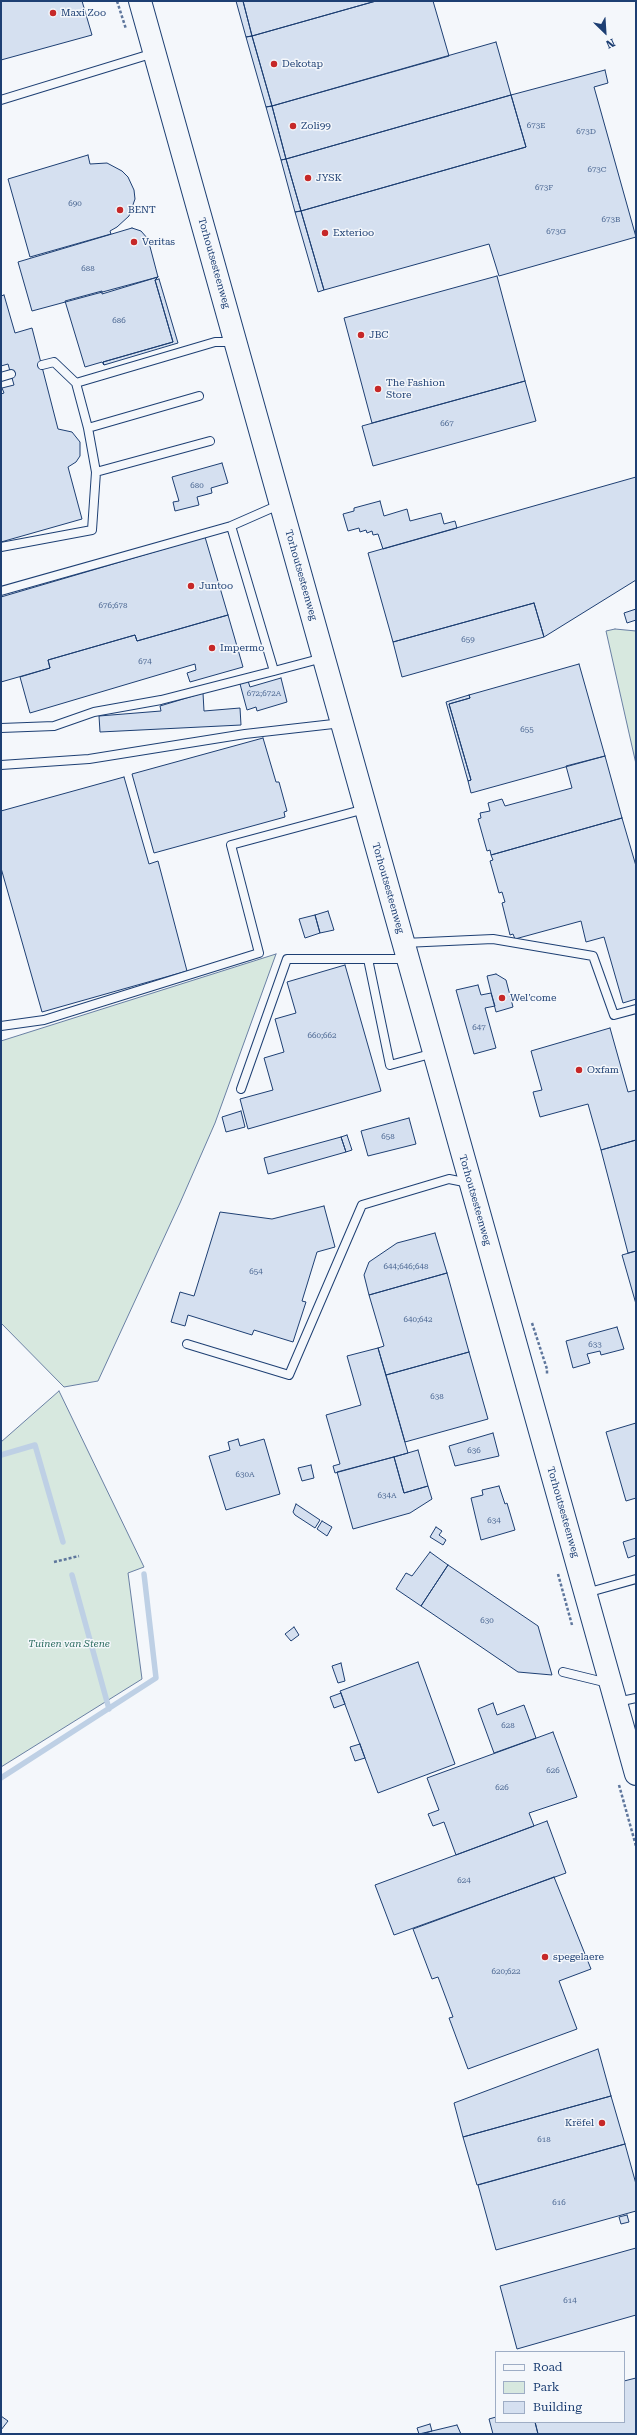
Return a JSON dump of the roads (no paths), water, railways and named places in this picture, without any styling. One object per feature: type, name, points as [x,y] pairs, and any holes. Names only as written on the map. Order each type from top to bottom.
[{"type":"main road","name":"Torhoutsesteenweg","points":[[140,1],[237,342],[470,1183],[586,1593],[621,1695],[636,1774]]},
{"type":"lane","points":[[1,100],[155,53]]},
{"type":"lane","points":[[76,383],[215,342],[237,342]]},
{"type":"lane","points":[[1,547],[92,530],[96,472],[88,428],[76,383],[54,362],[42,365]]},
{"type":"lane","points":[[1,377],[11,374]]},
{"type":"lane","points":[[88,428],[199,396]]},
{"type":"lane","points":[[96,472],[210,441]]},
{"type":"lane","points":[[1,591],[231,526],[281,504]]},
{"type":"lane","points":[[231,526],[274,671]]},
{"type":"lane","points":[[1,728],[54,726],[94,712],[161,700],[324,658]]},
{"type":"lane","points":[[1,765],[89,759],[245,734],[342,723]]},
{"type":"lane","points":[[1,1026],[44,1020],[259,953],[231,845],[366,808]]},
{"type":"lane","points":[[241,1089],[287,959],[368,959],[406,951],[439,940],[493,939],[593,956],[614,1014],[636,1009]]},
{"type":"lane","points":[[368,959],[390,1065],[434,1053]]},
{"type":"lane","points":[[187,1344],[289,1375],[362,1205],[449,1180],[470,1183]]},
{"type":"lane","points":[[586,1593],[636,1579]]},
{"type":"lane","points":[[563,1672],[621,1695]]},
{"type":"waterway","points":[[1,1455],[35,1445],[63,1542]]},
{"type":"waterway","points":[[1,1778],[156,1678],[144,1574]]},
{"type":"waterway","points":[[72,1575],[109,1709]]},
{"type":"place","name":"Maxi Zoo","points":[[53,13]]},
{"type":"place","name":"Dekotap","points":[[274,64]]},
{"type":"place","name":"Zoli99","points":[[293,126]]},
{"type":"place","name":"JYSK","points":[[308,178]]},
{"type":"place","name":"BENT","points":[[120,210]]},
{"type":"place","name":"Exterioo","points":[[325,233]]},
{"type":"place","name":"Veritas","points":[[134,242]]},
{"type":"place","name":"JBC","points":[[361,335]]},
{"type":"place","name":"The Fashion Store","points":[[378,389]]},
{"type":"place","name":"Juntoo","points":[[191,586]]},
{"type":"place","name":"Impermo","points":[[212,648]]},
{"type":"place","name":"Wel'come","points":[[502,998]]},
{"type":"place","name":"Oxfam","points":[[579,1070]]},
{"type":"place","name":"spegelaere","points":[[545,1957]]},
{"type":"place","name":"Krëfel","points":[[602,2123]]},
{"type":"park label","name":"Tuinen van Stene","points":[[69,1644]]}]
